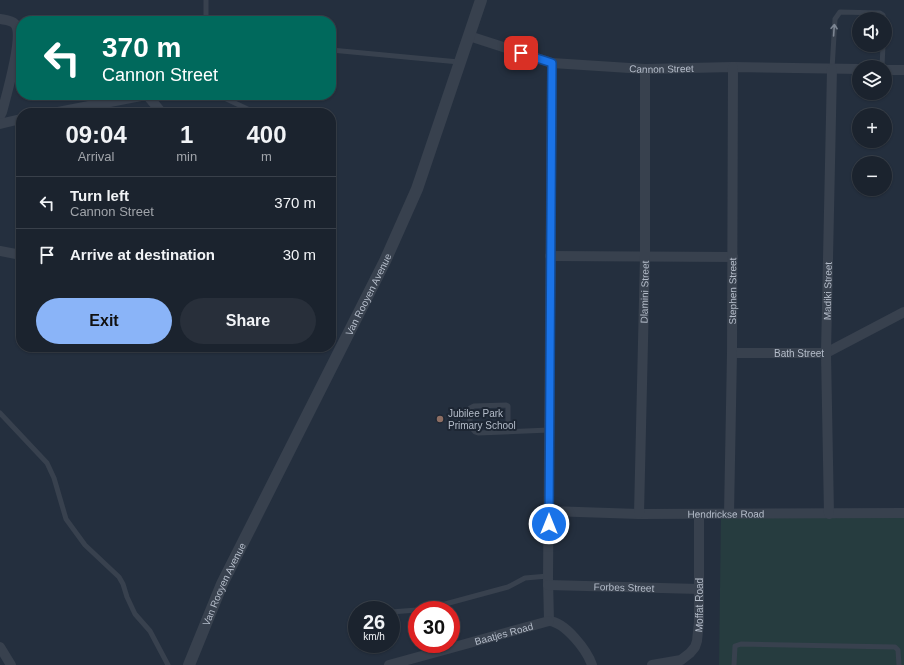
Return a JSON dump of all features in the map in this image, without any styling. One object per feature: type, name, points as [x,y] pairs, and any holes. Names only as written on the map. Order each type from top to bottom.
[{"type":"street","name":"Van Rooyen Avenue","points":[[189,665],[222,584],[345,338],[354,323],[405,217],[417,189],[482,0]]},
{"type":"street","points":[[0,19],[12,21],[16,24]]},
{"type":"street","name":"Cannon Street","points":[[469,36],[552,63],[645,69],[734,67],[852,69]]},
{"type":"street","points":[[0,116],[9,86],[16,48]]},
{"type":"street","points":[[552,63],[548,580],[549,621],[559,624],[574,638],[586,652],[592,665]]},
{"type":"street","name":"Stephen Street","points":[[729,514],[734,67]]},
{"type":"street","name":"Dlamini Street","points":[[639,514],[645,256],[645,69]]},
{"type":"street","name":"Madiki Street","points":[[829,514],[826,353],[832,69]]},
{"type":"street","points":[[892,70],[904,70]]},
{"type":"street","points":[[79,108],[120,100]]},
{"type":"street","points":[[150,100],[158,108]]},
{"type":"street","points":[[0,124],[16,121]]},
{"type":"street","points":[[0,251],[16,254]]},
{"type":"street","points":[[550,256],[732,256]]},
{"type":"street","name":"Bath Street","points":[[732,353],[826,353],[904,312]]},
{"type":"street","name":"Hendrickse Road","points":[[549,512],[639,514],[904,513]]},
{"type":"street","name":"Moffat Road","points":[[658,665],[681,660],[690,653],[695,647],[697,641],[700,622],[699,514]]},
{"type":"street","name":"Forbes Street","points":[[548,580],[699,588]]},
{"type":"street","name":"Baatjes Road","points":[[389,665],[549,621]]},
{"type":"street","points":[[0,647],[11,665]]},
{"type":"lane","points":[[206,0],[206,16]]},
{"type":"lane","points":[[832,69],[835,20],[840,12],[843,11],[862,12]]},
{"type":"lane","points":[[336,50],[460,62]]},
{"type":"lane","points":[[229,100],[245,108]]},
{"type":"lane","points":[[508,432],[508,406],[474,406],[470,408],[470,426],[475,432],[508,432],[549,430]]},
{"type":"lane","points":[[0,413],[47,463],[54,478],[66,519],[85,545],[119,577],[135,614],[150,631],[168,665]]},
{"type":"lane","points":[[456,601],[508,587],[525,578],[548,580]]},
{"type":"lane","points":[[734,665],[735,646],[741,644],[895,647],[898,650],[899,665]]},
{"type":"green space","points":[[904,513],[904,665],[719,665],[721,514]]},
{"type":"place","name":"Jubilee Park Primary School","points":[[440,419]]},
{"type":"route","points":[[521,53],[552,63],[549,524]]}]
